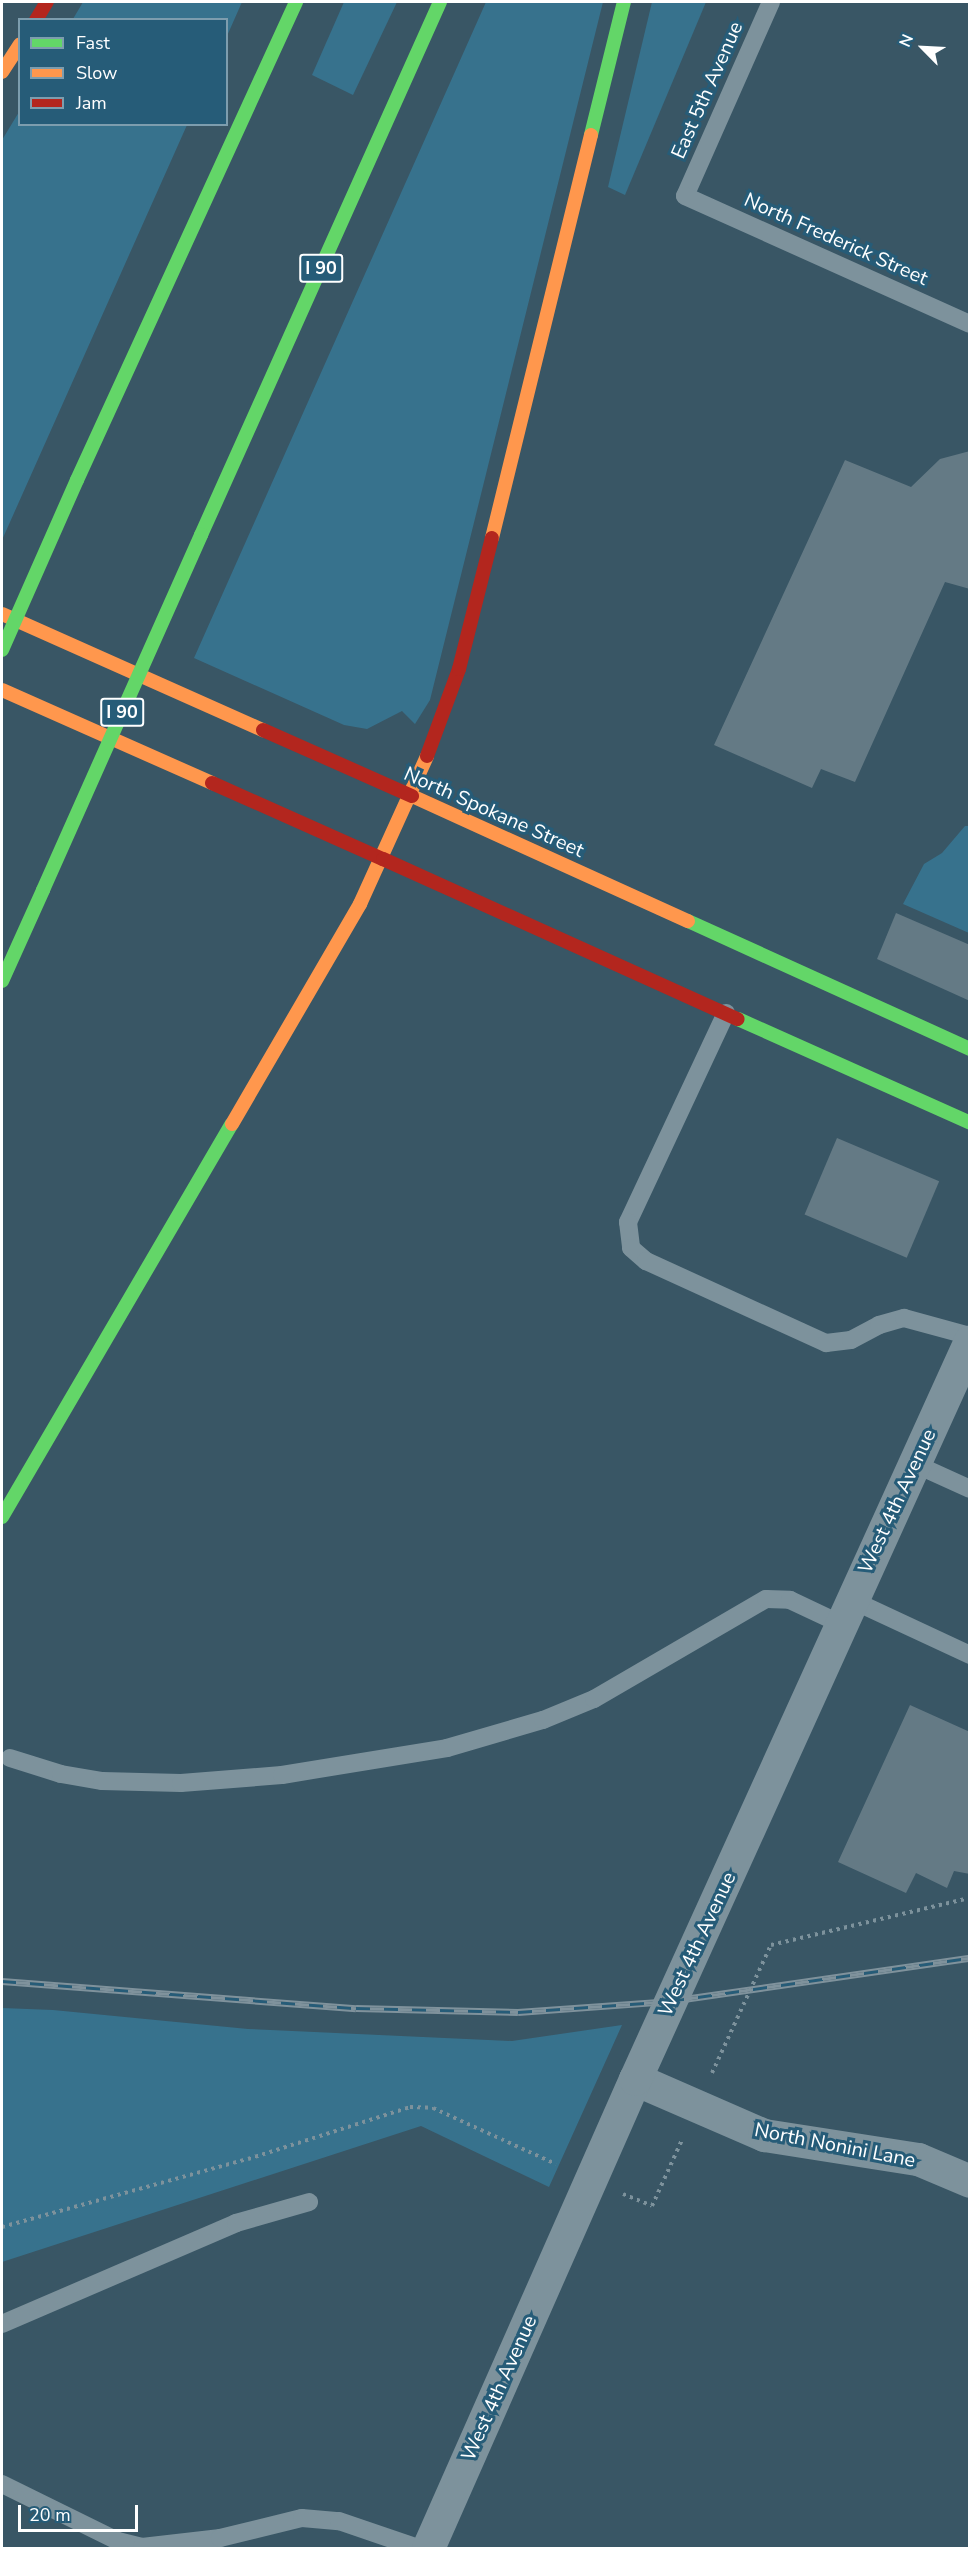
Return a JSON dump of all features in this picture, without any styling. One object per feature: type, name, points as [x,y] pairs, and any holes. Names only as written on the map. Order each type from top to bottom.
[{"type":"main road","points":[[37,18],[47,2]]},
{"type":"main road","points":[[2,650],[77,480],[296,2]]},
{"type":"main road","name":"I 90","points":[[2,981],[440,2]]},
{"type":"main road","points":[[2,1517],[383,858],[412,796],[459,669],[624,2]]},
{"type":"main road","points":[[2,72],[18,47]]},
{"type":"main road","name":"North Spokane Street","points":[[2,614],[412,796],[969,1049]]},
{"type":"main road","points":[[2,690],[383,858],[969,1123]]},
{"type":"street","name":"West 4th Avenue","points":[[428,2548],[635,2079],[969,1341]]},
{"type":"street","name":"North Nonini Lane","points":[[635,2079],[764,2134],[918,2159],[969,2181]]},
{"type":"lane","name":"East 5th Avenue","points":[[685,196],[771,2]]},
{"type":"lane","name":"North Frederick Street","points":[[685,196],[969,324]]},
{"type":"lane","points":[[726,1013],[628,1222],[631,1248],[646,1262],[826,1343],[851,1340],[879,1325],[904,1318],[969,1336]]},
{"type":"lane","points":[[915,1464],[969,1489]]},
{"type":"lane","points":[[10,1758],[60,1774],[102,1780],[181,1783],[282,1775],[447,1748],[543,1720],[623,1683],[766,1599],[790,1600],[847,1612],[969,1655]]},
{"type":"lane","points":[[2,2324],[236,2223],[309,2202]]},
{"type":"lane","points":[[2,2484],[118,2541],[142,2547],[220,2538],[302,2517],[339,2521],[418,2548]]},
{"type":"path","points":[[711,2076],[771,1945],[969,1898]]},
{"type":"path","points":[[2,2227],[424,2106],[559,2165]]},
{"type":"path","points":[[625,2194],[652,2206],[687,2130]]},
{"type":"shaded area","points":[[83,2],[242,2],[228,34],[228,18],[74,18]]},
{"type":"shaded area","points":[[344,2],[397,2],[353,95],[312,75]]},
{"type":"shaded area","points":[[486,2],[603,2],[430,700],[415,724],[402,711],[367,729],[344,725],[194,658]]},
{"type":"shaded area","points":[[652,2],[706,2],[625,195],[608,187]]},
{"type":"shaded area","points":[[18,114],[18,126],[187,126],[2,540],[2,140]]},
{"type":"shaded area","points":[[965,826],[969,826],[969,933],[903,904],[924,864],[942,853]]},
{"type":"shaded area","points":[[2,2008],[53,2010],[248,2029],[512,2041],[622,2025],[549,2187],[421,2126],[2,2262]]},
{"type":"building","points":[[970,451],[970,589],[945,582],[855,782],[821,769],[812,788],[714,745],[845,460],[911,487],[940,459]]},
{"type":"building","points":[[896,913],[970,945],[970,1001],[877,959]]},
{"type":"building","points":[[837,1138],[939,1181],[907,1258],[805,1214]]},
{"type":"building","points":[[910,1705],[970,1732],[970,1874],[954,1871],[947,1888],[916,1873],[906,1893],[838,1862]]},
{"type":"railway","points":[[2,1981],[356,2008],[518,2012],[670,2001],[970,1958]]},
{"type":"traffic: fast","points":[[77,480],[296,2]]},
{"type":"traffic: fast","points":[[201,535],[440,2]]},
{"type":"traffic: fast","points":[[591,135],[624,2]]},
{"type":"traffic: fast","points":[[2,650],[77,480]]},
{"type":"traffic: fast","points":[[43,890],[201,535]]},
{"type":"traffic: fast","points":[[2,981],[43,890]]},
{"type":"traffic: fast","points":[[688,921],[970,1049]]},
{"type":"traffic: fast","points":[[738,1019],[970,1123]]},
{"type":"traffic: fast","points":[[2,1517],[232,1124]]},
{"type":"traffic: slow","points":[[2,72],[18,47]]},
{"type":"traffic: slow","points":[[492,538],[591,135]]},
{"type":"traffic: slow","points":[[2,614],[263,730]]},
{"type":"traffic: slow","points":[[2,690],[212,783]]},
{"type":"traffic: slow","points":[[232,1124],[360,904],[427,756]]},
{"type":"traffic: slow","points":[[412,796],[688,921]]},
{"type":"traffic: jam","points":[[37,18],[47,2]]},
{"type":"traffic: jam","points":[[427,756],[459,669],[492,538]]},
{"type":"traffic: jam","points":[[263,730],[412,796]]},
{"type":"traffic: jam","points":[[212,783],[383,859]]},
{"type":"traffic: jam","points":[[383,859],[738,1019]]}]
